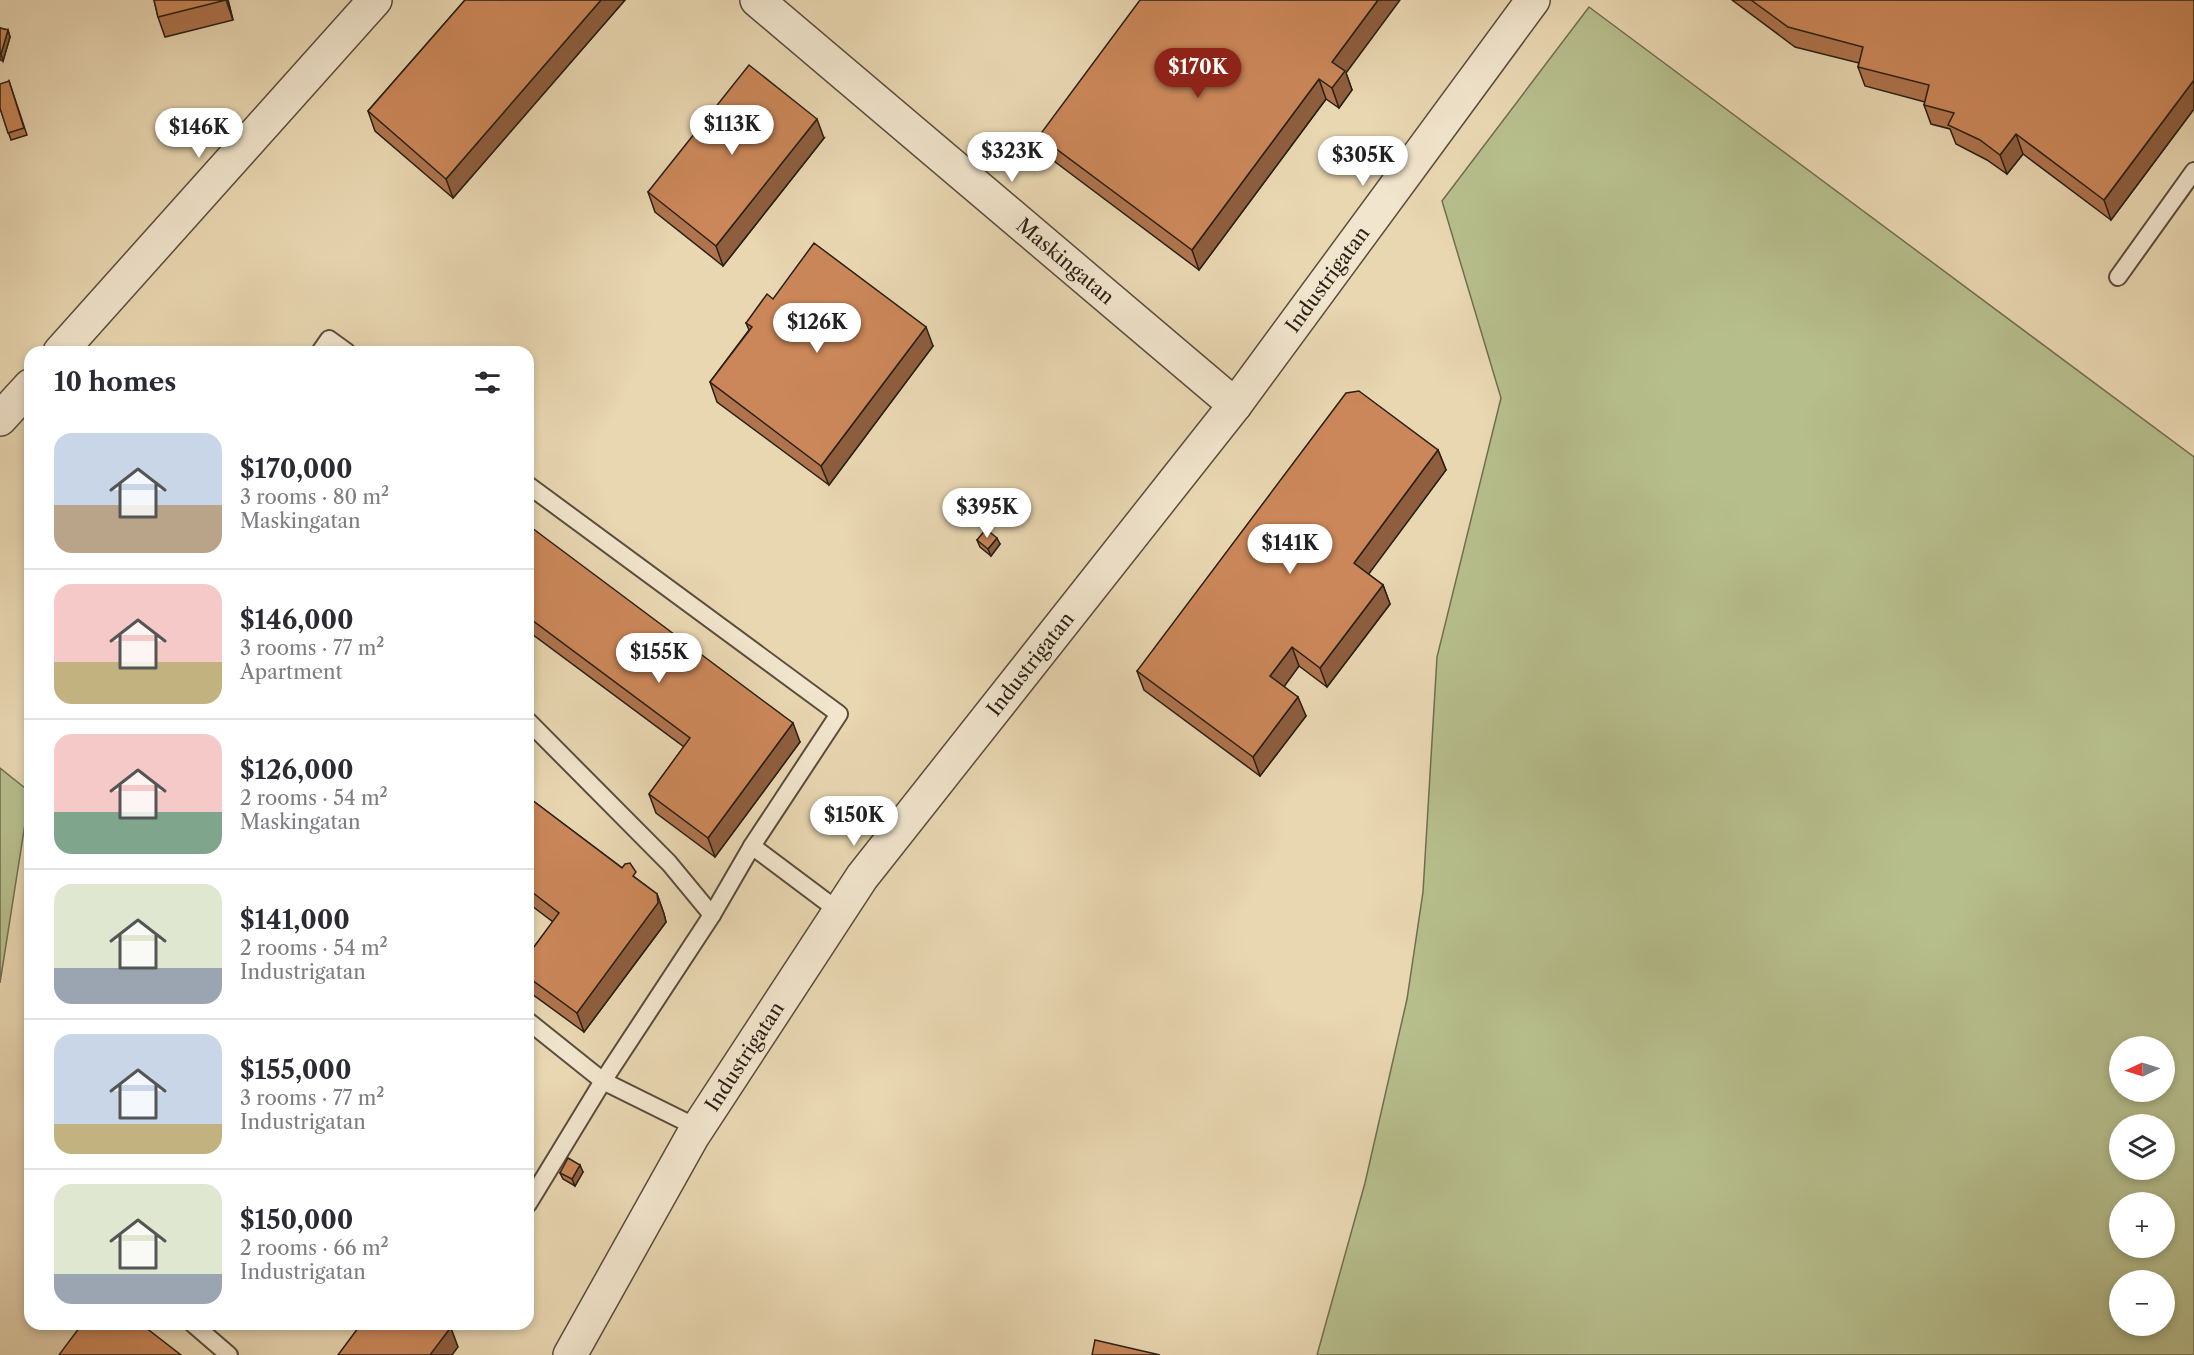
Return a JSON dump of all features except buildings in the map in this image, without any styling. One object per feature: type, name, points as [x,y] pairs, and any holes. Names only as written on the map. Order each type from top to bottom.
[{"type":"street","points":[[65,346],[375,0]]},
{"type":"street","name":"Maskingatan","points":[[757,0],[1235,405]]},
{"type":"street","name":"Industrigatan","points":[[570,1355],[698,1128],[862,877],[1235,405],[1533,0]]},
{"type":"street","points":[[0,419],[24,393]]},
{"type":"lane","points":[[2118,277],[2194,171]]},
{"type":"lane","points":[[324,346],[329,339],[339,346]]},
{"type":"lane","points":[[534,490],[839,714],[752,846],[712,915],[603,1081],[534,1194]]},
{"type":"lane","points":[[534,727],[669,863],[712,915]]},
{"type":"lane","points":[[752,846],[840,912]]},
{"type":"lane","points":[[534,1026],[603,1081],[698,1128]]},
{"type":"lane","points":[[200,1330],[228,1355]]},
{"type":"green space","points":[[1589,7],[2194,457],[2194,1355],[1317,1355],[1365,1183],[1407,999],[1423,892],[1437,657],[1501,398],[1442,201]]},
{"type":"green space","points":[[0,768],[24,787],[24,830],[0,983]]}]
